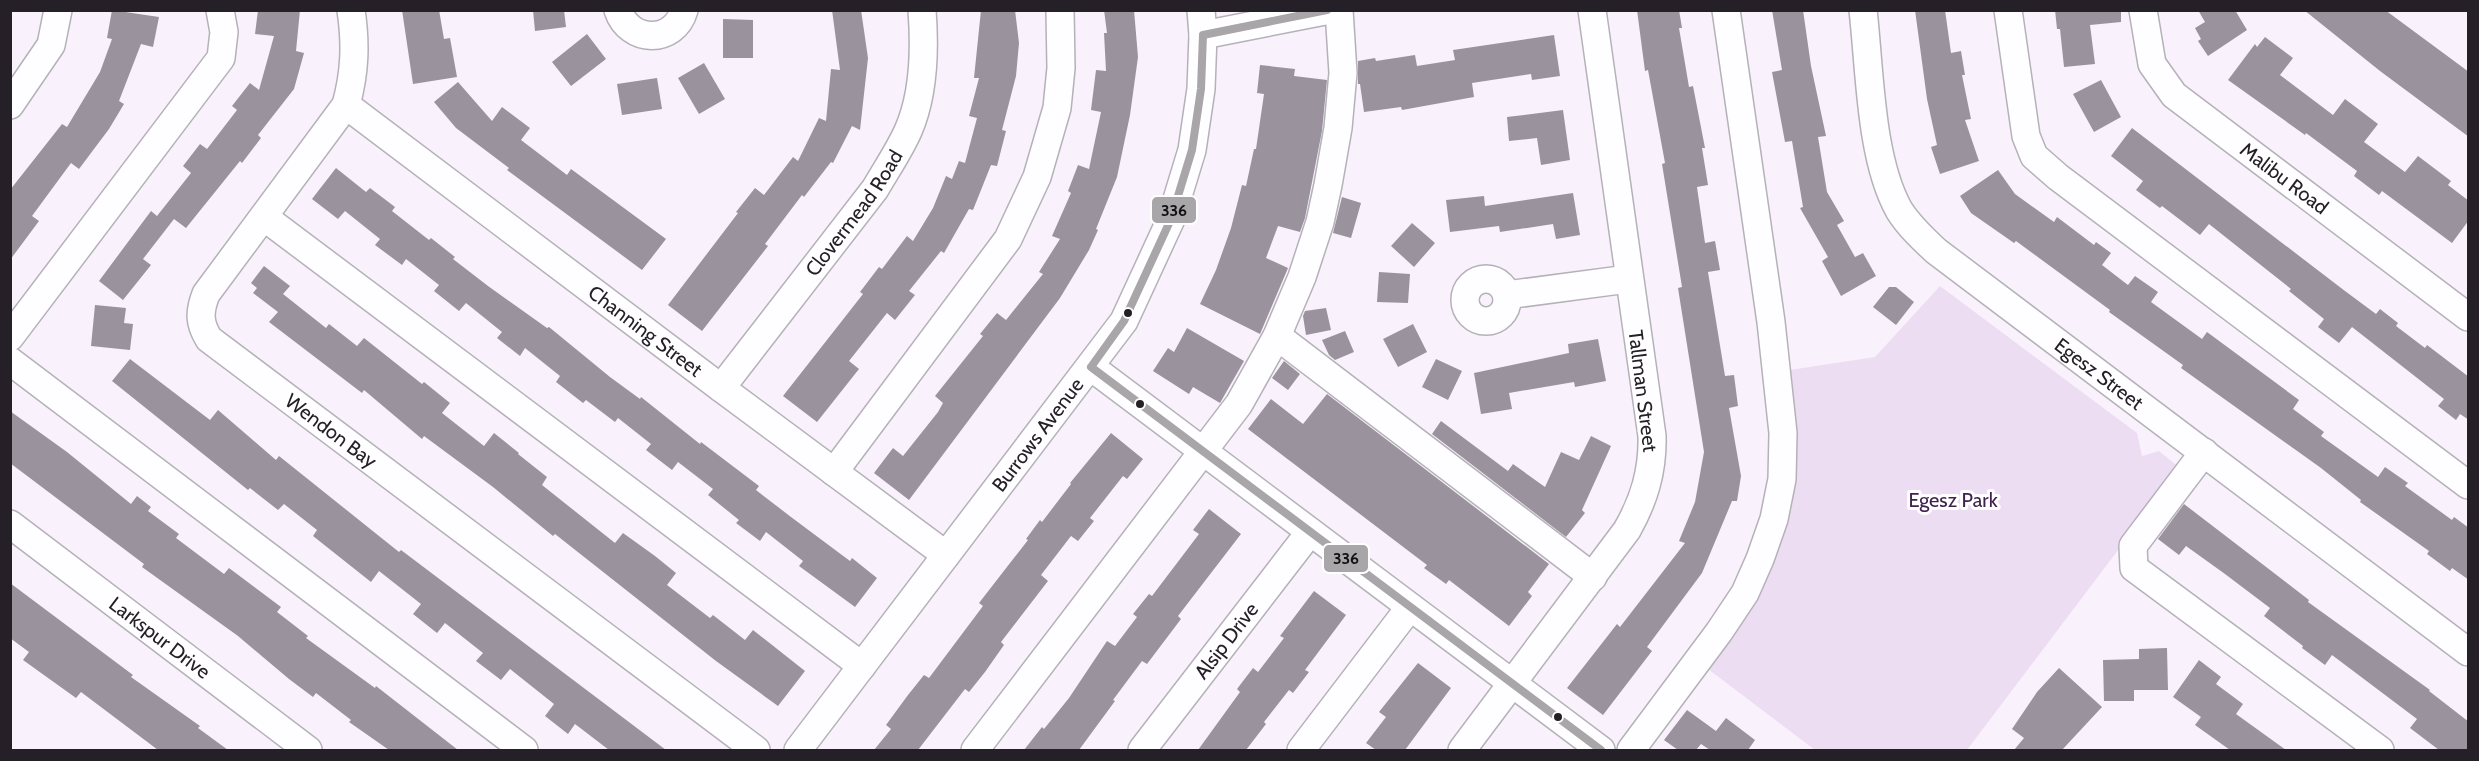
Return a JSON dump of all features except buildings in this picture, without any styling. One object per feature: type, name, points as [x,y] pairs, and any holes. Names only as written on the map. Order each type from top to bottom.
[{"type":"street","points":[[10,105],[51,45],[58,10]]},
{"type":"street","points":[[10,337],[221,58],[224,32],[220,10]]},
{"type":"street","name":"Wendon Bay","points":[[351,10],[355,42],[354,68],[346,105],[206,294],[200,317],[202,329],[209,339],[756,750]]},
{"type":"street","points":[[618,10],[627,26],[640,35],[650,36],[659,36],[670,31],[679,22],[684,10]]},
{"type":"street","name":"Clovermead Road","points":[[721,388],[875,189],[894,158],[909,129],[916,103],[924,44],[922,10]]},
{"type":"street","points":[[834,472],[1012,230],[1040,167],[1058,108],[1061,68],[1060,10]]},
{"type":"street","points":[[1202,22],[1330,10]]},
{"type":"street","points":[[975,750],[1239,404],[1277,336],[1302,277],[1320,222],[1328,185],[1338,128],[1343,73],[1339,10]]},
{"type":"street","name":"Tallman Street","points":[[1462,750],[1627,530],[1639,508],[1653,460],[1652,436],[1628,279],[1593,10]]},
{"type":"street","points":[[1631,750],[1719,632],[1744,593],[1760,559],[1774,519],[1782,479],[1783,433],[1772,321],[1726,10]]},
{"type":"street","name":"Egesz Street","points":[[1863,10],[1879,156],[1888,185],[1900,211],[1913,228],[1936,251],[2469,652]]},
{"type":"street","points":[[2008,10],[2026,136],[2034,156],[2058,177],[2469,485]]},
{"type":"street","name":"Malibu Road","points":[[2143,10],[2152,64],[2174,95],[2469,317]]},
{"type":"street","name":"Burrows Avenue","points":[[798,750],[1124,321],[1171,219],[1192,150],[1201,89],[1202,22]]},
{"type":"street","name":"Channing Street","points":[[346,105],[946,555]]},
{"type":"street","points":[[264,217],[861,666]]},
{"type":"street","points":[[1507,295],[1628,279]]},
{"type":"street","points":[[1277,336],[1593,576]]},
{"type":"street","points":[[10,361],[524,750]]},
{"type":"street","points":[[1091,367],[1601,750]]},
{"type":"street","points":[[2204,452],[2133,546],[2134,568],[2380,750]]},
{"type":"street","name":"Larkspur Drive","points":[[10,524],[308,750]]},
{"type":"street","name":"Alsip Drive","points":[[1142,750],[1310,531]]},
{"type":"street","points":[[1301,750],[1410,607]]},
{"type":"green space","name":"Egesz Park","points":[[1940,286],[2137,433],[2142,456],[2159,451],[2180,468],[1967,750],[1815,750],[1704,666],[1758,592],[1783,371],[1875,357]]},
{"type":"transit line","name":"336","points":[[1203,35],[1327,10]]},
{"type":"transit line","name":"336","points":[[1091,367],[1124,321],[1171,219],[1192,150],[1201,89],[1203,35]]},
{"type":"transit line","name":"336","points":[[1091,367],[1601,750]]}]
